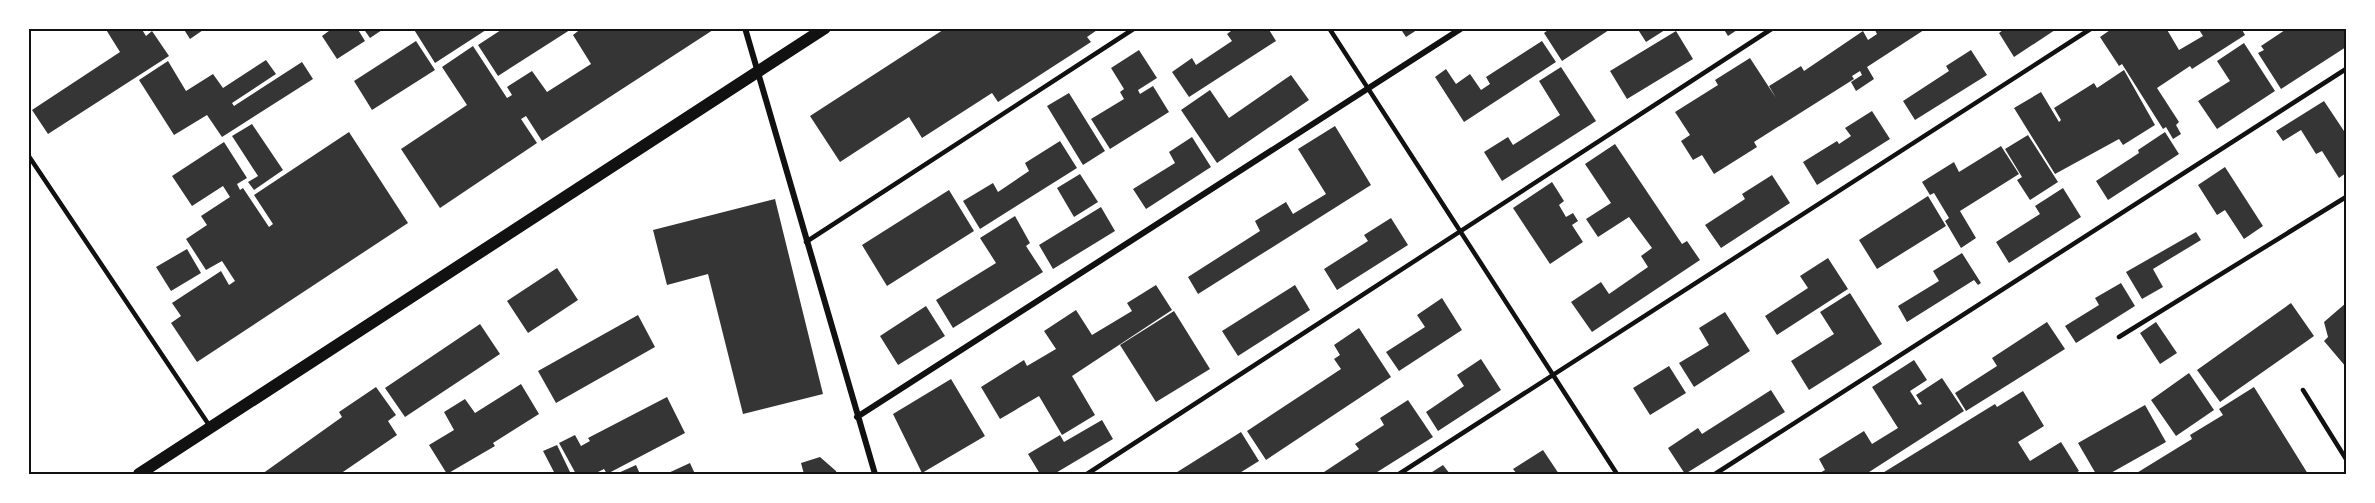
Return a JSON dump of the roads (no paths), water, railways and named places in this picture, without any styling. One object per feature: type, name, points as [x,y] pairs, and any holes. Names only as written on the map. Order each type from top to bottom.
[{"type":"main road","points":[[139,474],[825,28]]},
{"type":"street","points":[[745,28],[756,74],[875,474]]},
{"type":"street","points":[[857,417],[1462,28]]},
{"type":"lane","points":[[806,242],[1135,28]]},
{"type":"lane","points":[[1329,28],[1617,474]]},
{"type":"lane","points":[[1087,474],[1773,28]]},
{"type":"lane","points":[[1399,474],[2092,28]]},
{"type":"lane","points":[[1714,474],[2346,69]]},
{"type":"lane","points":[[28,155],[32,156],[211,428]]},
{"type":"lane","points":[[2118,337],[2346,197]]},
{"type":"lane","points":[[2302,390],[2346,459]]}]
